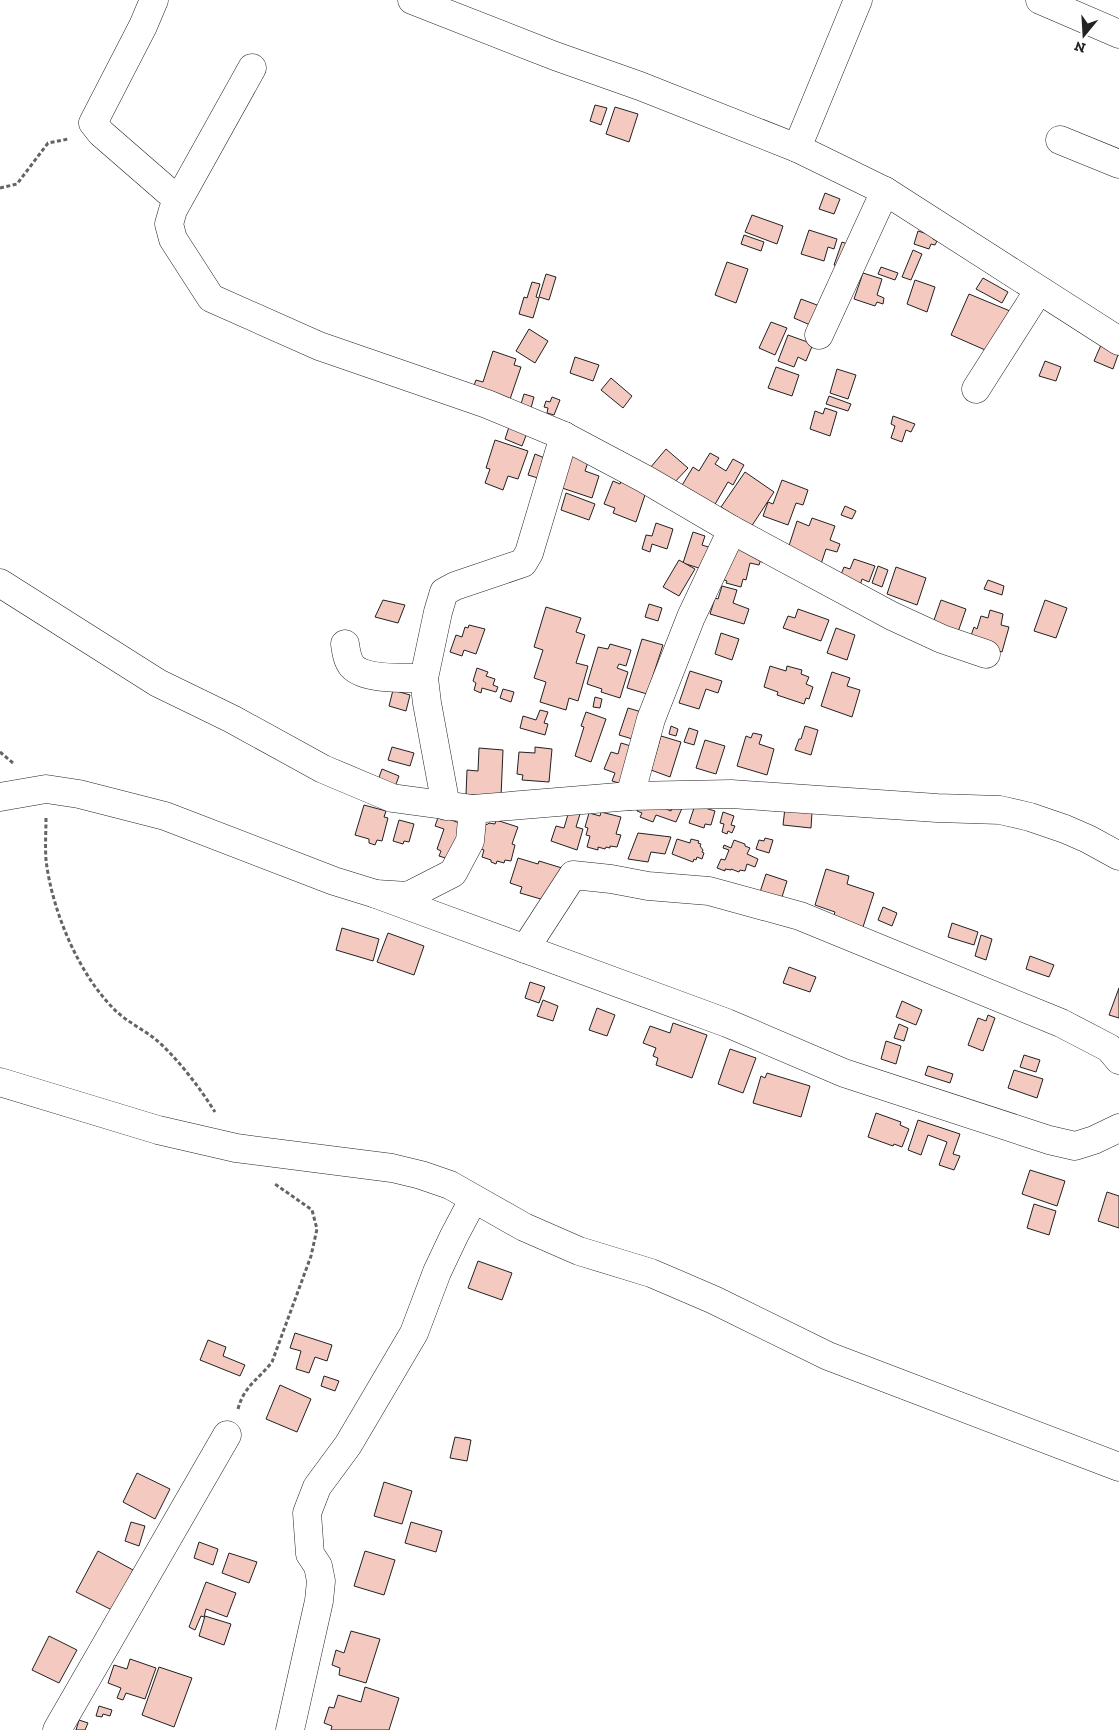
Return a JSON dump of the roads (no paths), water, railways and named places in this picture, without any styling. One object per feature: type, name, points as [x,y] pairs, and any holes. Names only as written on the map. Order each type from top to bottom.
[{"type":"street","points":[[154,0],[144,26],[94,123],[101,133],[178,200]]},
{"type":"street","points":[[412,0],[555,56],[640,86],[797,148],[885,191],[1119,342]]},
{"type":"street","points":[[797,148],[858,0]]},
{"type":"street","points":[[1040,0],[1119,34]]},
{"type":"street","points":[[252,68],[178,200],[169,224],[173,239],[211,298],[319,346],[487,404],[564,436],[645,479],[732,530],[892,616],[942,639],[986,654]]},
{"type":"street","points":[[1060,140],[1119,164]]},
{"type":"street","points":[[819,335],[885,191]]},
{"type":"street","points":[[976,388],[1039,290]]},
{"type":"street","points":[[446,806],[424,678],[444,592],[523,563],[530,553],[564,436]]},
{"type":"street","points":[[630,796],[651,719],[690,617],[732,530]]},
{"type":"street","points":[[0,583],[158,683],[232,719],[323,768],[392,798],[473,809],[630,796],[731,794],[937,808],[1000,810],[1030,817],[1065,830],[1088,839],[1119,856]]},
{"type":"street","points":[[345,644],[349,662],[357,670],[382,678],[424,678]]},
{"type":"street","points":[[0,798],[46,789],[79,794],[165,816],[334,881],[376,894],[720,1020],[844,1073],[1048,1140],[1075,1146],[1094,1140],[1119,1128]]},
{"type":"street","points":[[376,894],[408,896],[453,873],[470,841],[473,809]]},
{"type":"street","points":[[525,949],[573,875],[611,879],[648,886],[709,891],[800,916],[1052,1019],[1109,1048],[1119,1060]]},
{"type":"street","points":[[0,1082],[158,1130],[236,1148],[392,1168],[421,1175],[450,1185],[524,1227],[579,1251],[651,1273],[714,1300],[828,1356],[1119,1467]]},
{"type":"street","points":[[290,1730],[319,1601],[321,1581],[318,1566],[310,1554],[307,1513],[317,1487],[348,1445],[414,1333],[454,1236],[474,1200]]},
{"type":"street","points":[[57,1730],[227,1435]]}]
